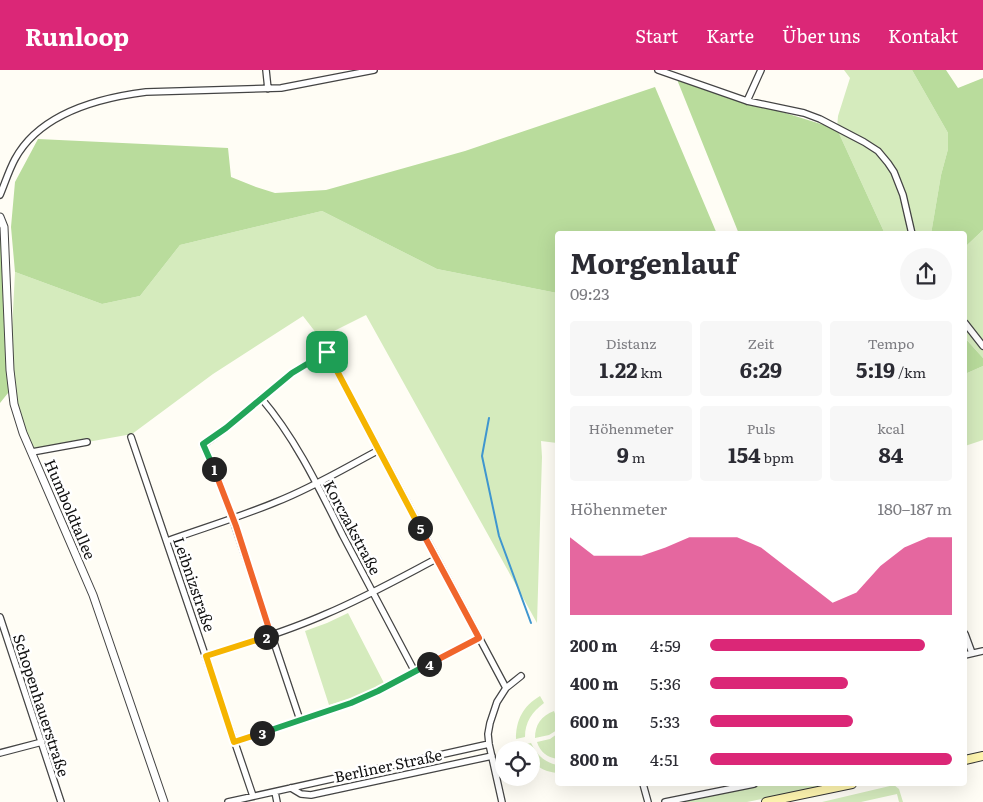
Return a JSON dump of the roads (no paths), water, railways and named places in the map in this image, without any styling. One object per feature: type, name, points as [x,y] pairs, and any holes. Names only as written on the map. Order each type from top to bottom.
[{"type":"main road","points":[[967,760],[983,756]]},
{"type":"main road","points":[[766,802],[842,786]]},
{"type":"street","points":[[266,70],[268,89]]},
{"type":"street","points":[[0,195],[16,158],[29,140],[50,122],[77,108],[128,94],[281,88],[374,70]]},
{"type":"street","points":[[658,70],[747,101],[804,113],[858,138],[878,151],[888,162],[900,186],[911,231]]},
{"type":"street","points":[[747,101],[761,70]]},
{"type":"street","name":"Humboldtallee","points":[[0,217],[4,227],[10,370],[14,404],[23,433],[93,595],[164,802]]},
{"type":"street","points":[[967,326],[983,346]]},
{"type":"street","points":[[300,720],[233,519],[203,444],[226,428],[292,373],[327,352],[506,688]]},
{"type":"street","name":"Korczakstraße","points":[[261,398],[283,425],[415,672]]},
{"type":"street","name":"Leibnizstraße","points":[[131,437],[253,796]]},
{"type":"street","points":[[32,452],[87,442]]},
{"type":"street","points":[[167,541],[277,502],[316,484],[379,450]]},
{"type":"street","points":[[206,656],[325,615],[436,559]]},
{"type":"street","name":"Schopenhauerstraße","points":[[0,617],[61,802]]},
{"type":"street","points":[[234,742],[364,698],[479,638]]},
{"type":"street","points":[[967,639],[972,653]]},
{"type":"street","points":[[967,654],[983,651]]},
{"type":"street","points":[[502,802],[488,734],[497,702],[506,688],[522,676]]},
{"type":"street","points":[[0,753],[42,742]]},
{"type":"street","name":"Berliner Straße","points":[[228,802],[489,744]]},
{"type":"street","name":"Berliner Straße","points":[[291,788],[301,794],[311,794],[492,756]]},
{"type":"street","points":[[644,786],[648,802]]},
{"type":"street","points":[[665,802],[744,786]]},
{"type":"street","points":[[275,792],[277,802]]},
{"type":"waterway","points":[[489,418],[482,456],[499,536],[531,623]]}]
